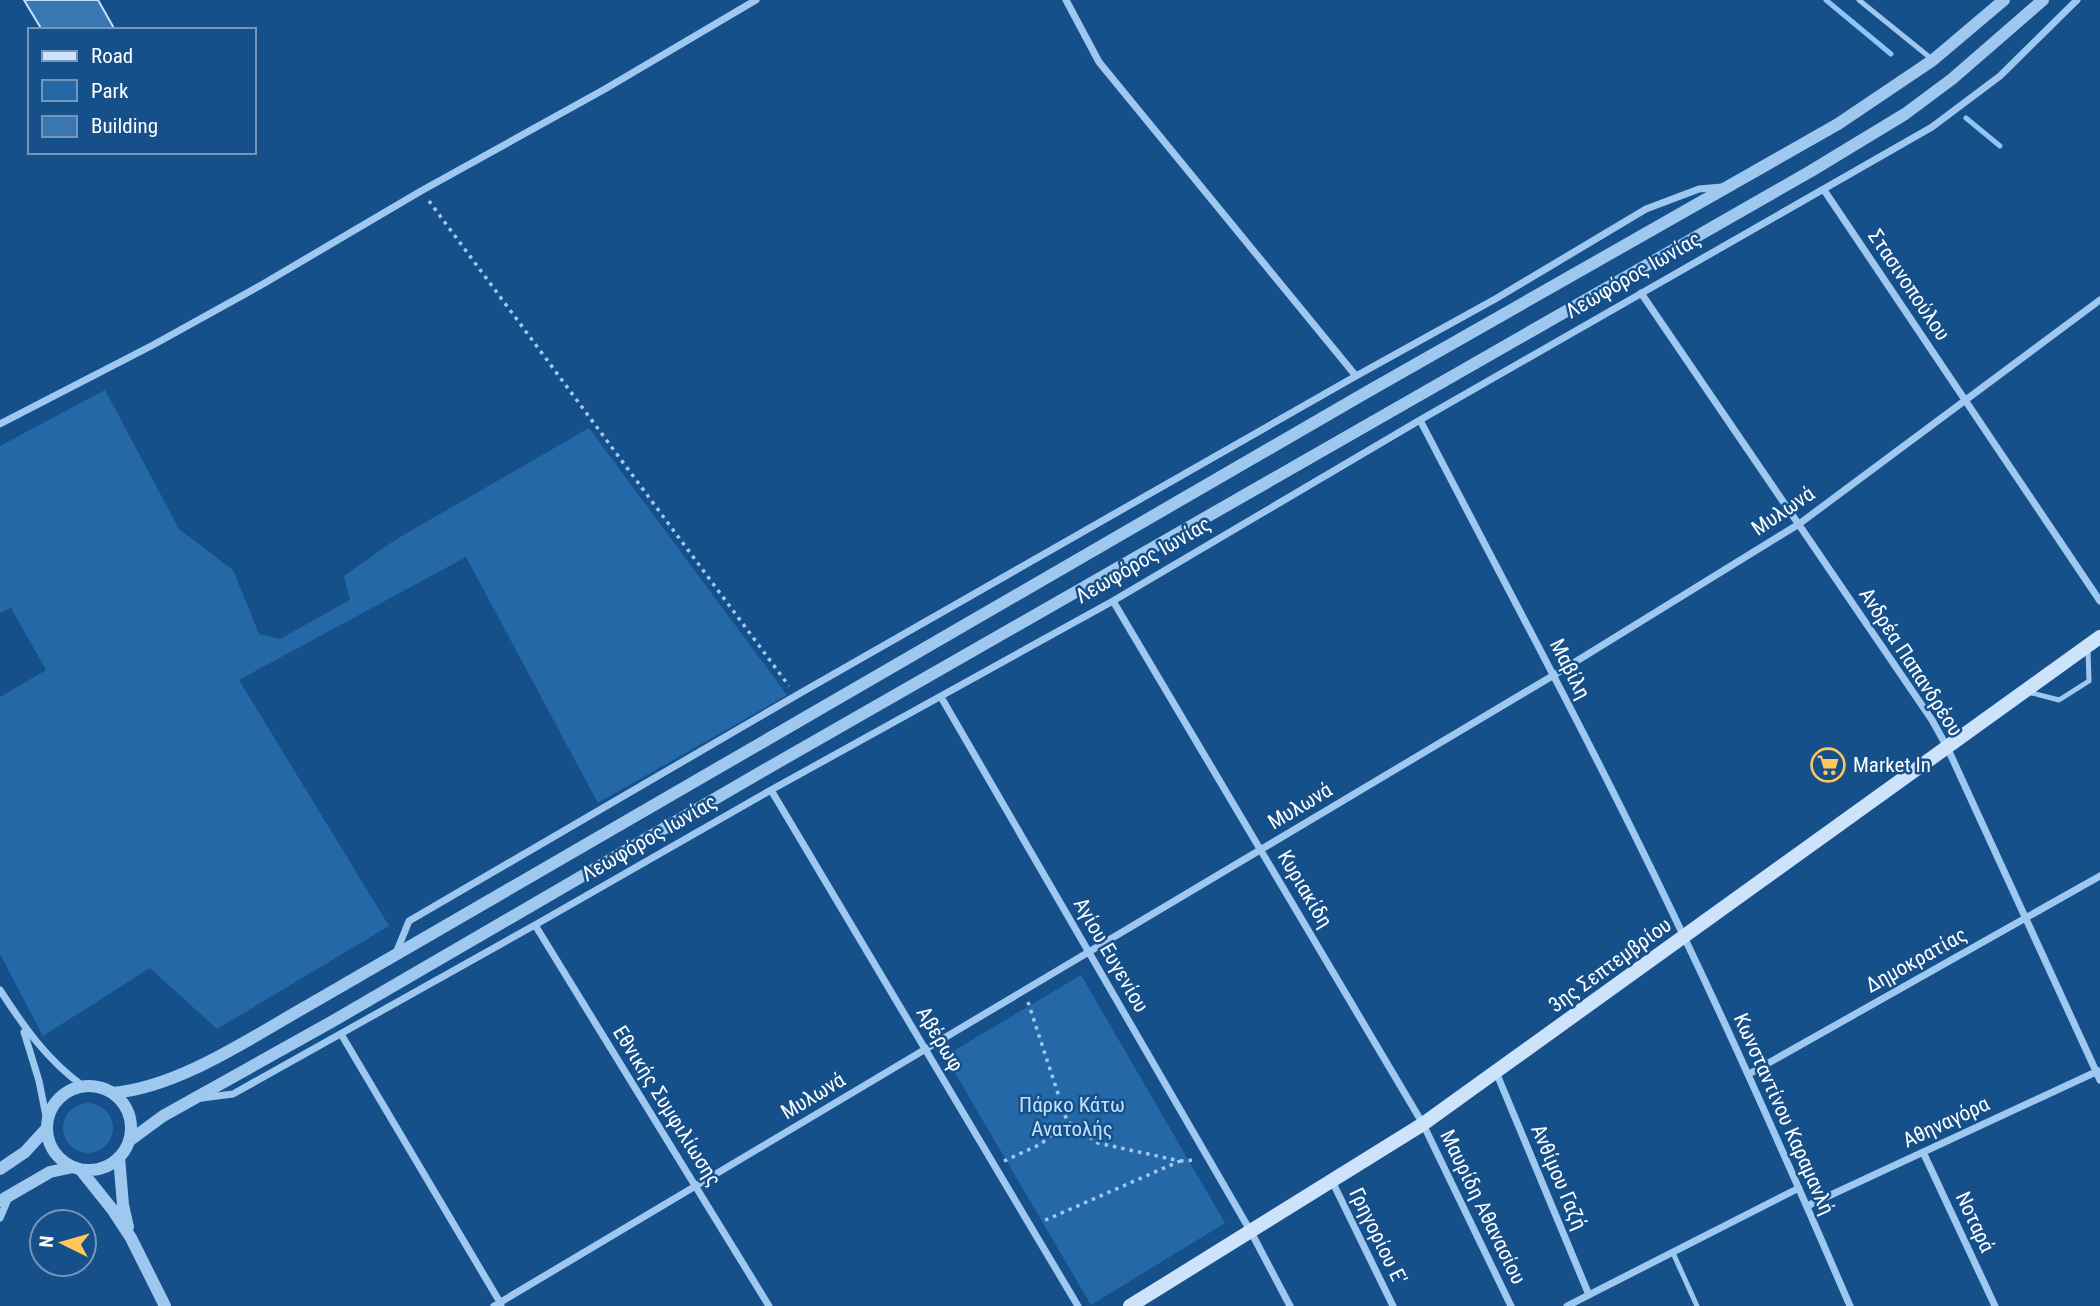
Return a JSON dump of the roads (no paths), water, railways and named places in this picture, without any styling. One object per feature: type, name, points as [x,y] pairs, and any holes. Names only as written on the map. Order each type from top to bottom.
[{"type":"main road","name":"3ης Σεπτεμβρίου","points":[[1130,1306],[1423,1124],[2095,643]]},
{"type":"street","points":[[0,424],[252,290],[421,191],[617,82],[755,0]]},
{"type":"street","points":[[1066,0],[1099,62],[1356,376]]},
{"type":"street","name":"Λεωφόρος Ιωνίας","points":[[112,1093],[135,1091],[177,1077],[396,954],[1355,399],[1838,124],[1933,60],[2004,0]]},
{"type":"street","name":"Λεωφόρος Ιωνίας","points":[[129,1141],[144,1128],[195,1098],[1811,171],[1905,114],[1952,79],[2043,0]]},
{"type":"street","name":"Λεωφόρος Ιωνίας","points":[[195,1098],[233,1094],[341,1034],[771,790],[1113,601],[1420,420],[1932,127],[2000,76],[2077,0]]},
{"type":"street","name":"Λεωφόρος Ιωνίας","points":[[396,954],[409,921],[797,695],[1497,298],[1646,209],[1699,188],[1730,186]]},
{"type":"street","name":"Στασινοπούλου","points":[[1824,190],[2100,601]]},
{"type":"street","name":"Ανδρέα Παπανδρέου","points":[[1641,293],[1926,711],[1947,747],[2099,1074]]},
{"type":"street","name":"Μυλωνά","points":[[499,1305],[1553,675],[1799,524],[2100,300]]},
{"type":"street","name":"Μαβίλη","points":[[1420,420],[1553,675],[1684,936]]},
{"type":"street","name":"Κυριακίδη","points":[[1113,601],[1423,1124]]},
{"type":"street","name":"Αγίου Ευγενίου","points":[[941,697],[1251,1232],[1290,1306]]},
{"type":"street","name":"Αβέρωφ","points":[[771,790],[1078,1306]]},
{"type":"street","name":"Δημοκρατίας","points":[[1749,1074],[2100,876]]},
{"type":"street","name":"Εθνικής Συμφιλίωσης","points":[[535,925],[769,1306]]},
{"type":"street","name":"Κωνσταντίνου Καραμανλή","points":[[1684,936],[1749,1074],[1850,1306]]},
{"type":"street","points":[[0,990],[39,1047],[61,1070],[83,1086]]},
{"type":"street","points":[[20,1022],[39,1081],[48,1140],[54,1152],[63,1161],[77,1168],[112,1209],[131,1238],[165,1306]]},
{"type":"street","points":[[341,1034],[499,1305]]},
{"type":"street","name":"Ανθίμου Γαζή","points":[[1496,1072],[1589,1295]]},
{"type":"street","name":"Αθηναγόρα","points":[[1807,1206],[2099,1074]]},
{"type":"street","points":[[0,1169],[25,1152],[47,1124],[52,1108],[60,1097],[71,1090],[93,1086],[112,1093],[122,1102],[128,1114],[131,1128],[129,1141],[119,1157],[101,1168],[50,1172],[5,1198],[0,1219]]},
{"type":"street","name":"Μαυρίδη Αθανασίου","points":[[1423,1124],[1510,1306]]},
{"type":"street","name":"Νοταρά","points":[[1923,1152],[1995,1306]]},
{"type":"street","points":[[119,1157],[123,1205],[131,1238]]},
{"type":"street","name":"Γρηγορίου Ε'","points":[[1332,1181],[1393,1306]]},
{"type":"street","points":[[1567,1306],[1799,1188]]},
{"type":"lane","points":[[1860,0],[1933,60]]},
{"type":"lane","points":[[2025,691],[2059,700],[2089,681],[2095,643]]},
{"type":"lane","points":[[1673,1252],[1697,1306]]},
{"type":"waterway","points":[[1826,0],[1891,54]]},
{"type":"waterway","points":[[1966,118],[2000,146]]},
{"type":"place","name":"Market In","points":[[1828,765]]},
{"type":"park label","name":"Πάρκο Κάτω Ανατολής","points":[[1072,1117]]}]
